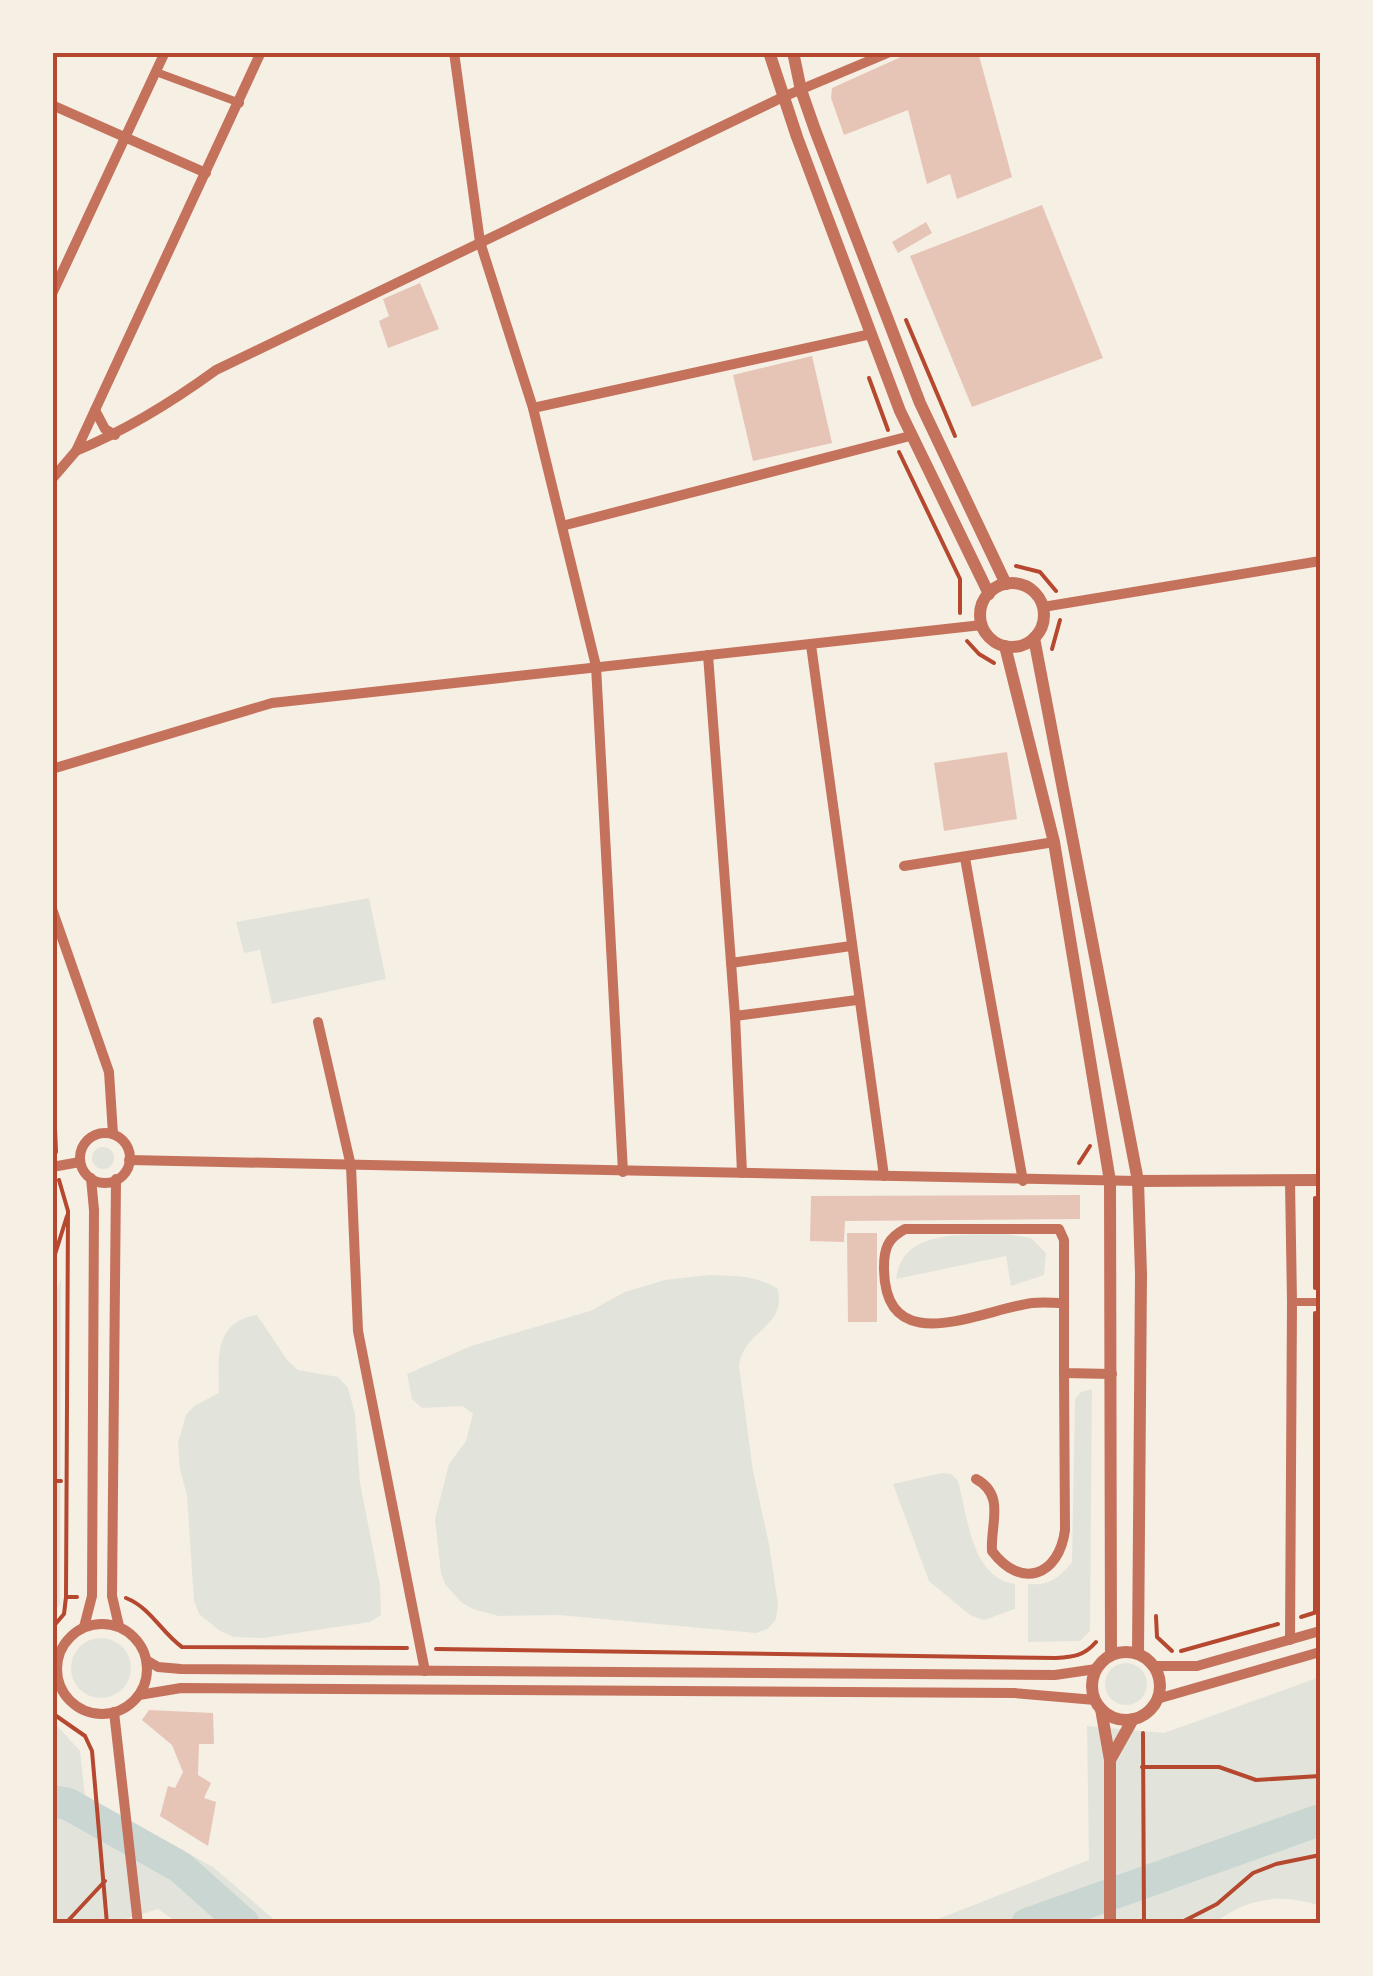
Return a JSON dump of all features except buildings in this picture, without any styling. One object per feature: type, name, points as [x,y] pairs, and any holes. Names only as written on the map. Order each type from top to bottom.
[{"type":"street","points":[[52,294],[165,52]]},
{"type":"street","points":[[52,479],[76,451],[261,52]]},
{"type":"street","points":[[769,52],[782,97],[910,436],[989,594]]},
{"type":"street","points":[[793,52],[801,90],[920,402],[1006,584]]},
{"type":"street","points":[[76,451],[116,435],[216,370],[782,97],[890,52]]},
{"type":"street","points":[[456,53],[480,242],[533,408],[596,666],[623,1172]]},
{"type":"street","points":[[156,72],[240,102]]},
{"type":"street","points":[[52,105],[206,173]]},
{"type":"street","points":[[533,408],[871,334]]},
{"type":"street","points":[[95,410],[104,429],[116,435]]},
{"type":"street","points":[[562,526],[910,436]]},
{"type":"street","points":[[1043,606],[1320,561]]},
{"type":"street","points":[[1006,584],[1029,588],[1043,606],[1043,624],[1034,638],[1020,646],[1005,646],[990,638],[982,625],[982,608],[989,594],[1006,584]]},
{"type":"street","points":[[52,770],[272,704],[982,625]]},
{"type":"street","points":[[1034,638],[1138,1181],[1138,1653]]},
{"type":"street","points":[[811,646],[884,1176]]},
{"type":"street","points":[[1005,646],[1054,842],[1110,1182],[1111,1655]]},
{"type":"street","points":[[708,655],[735,1016],[742,1173]]},
{"type":"street","points":[[904,866],[1054,842]]},
{"type":"street","points":[[966,858],[1023,1181]]},
{"type":"street","points":[[52,909],[109,1072],[113,1134]]},
{"type":"street","points":[[731,964],[851,946]]},
{"type":"street","points":[[735,1016],[857,1000]]},
{"type":"street","points":[[318,1022],[351,1166],[358,1331],[425,1670]]},
{"type":"street","points":[[84,1628],[92,1596],[94,1210],[90,1178],[80,1162],[86,1141],[96,1134],[113,1134],[124,1142],[130,1160],[126,1171],[116,1180],[90,1178]]},
{"type":"street","points":[[130,1160],[1023,1181],[1320,1180]]},
{"type":"street","points":[[54,1163],[80,1162]]},
{"type":"street","points":[[116,1180],[112,1596],[119,1626]]},
{"type":"street","points":[[1290,1181],[1290,1640]]},
{"type":"street","points":[[976,1480],[988,1485],[994,1498],[992,1551],[1004,1568],[1018,1573],[1040,1572],[1053,1566],[1062,1550],[1065,1530],[1064,1240],[1054,1227],[905,1229],[893,1236],[886,1247],[887,1293],[894,1308],[923,1324],[948,1324],[1033,1303],[1064,1303]]},
{"type":"street","points":[[1292,1302],[1318,1302]]},
{"type":"street","points":[[1064,1373],[1112,1374]]},
{"type":"street","points":[[97,1624],[119,1626],[135,1638],[146,1660],[146,1680],[128,1706],[114,1712],[83,1710],[70,1701],[59,1682],[55,1661],[63,1645],[84,1628],[97,1624]]},
{"type":"street","points":[[1155,1666],[1197,1666],[1320,1631]]},
{"type":"street","points":[[1110,1924],[1110,1760],[1092,1681],[1096,1669],[1111,1655],[1124,1651],[1138,1653],[1155,1666],[1160,1682],[1158,1699]]},
{"type":"street","points":[[1110,1760],[1138,1717],[1158,1699],[1320,1652]]},
{"type":"street","points":[[146,1660],[158,1668],[181,1669],[1055,1675],[1096,1669]]},
{"type":"street","points":[[139,1695],[181,1688],[1014,1694],[1098,1705],[1112,1717],[1138,1717]]},
{"type":"street","points":[[114,1712],[138,1924]]},
{"type":"path","points":[[901,305],[961,449]]},
{"type":"path","points":[[866,370],[893,440],[960,579],[963,637],[979,654],[998,665]]},
{"type":"path","points":[[1010,554],[1018,569],[1040,572],[1050,582],[1060,604]]},
{"type":"path","points":[[52,1056],[54,1163]]},
{"type":"path","points":[[1080,1163],[1090,1145]]},
{"type":"path","points":[[52,1628],[64,1614],[66,1597],[68,1211],[60,1184]]},
{"type":"path","points":[[1315,1198],[1315,1612]]},
{"type":"path","points":[[52,1264],[68,1211]]},
{"type":"path","points":[[52,1481],[61,1481]]},
{"type":"path","points":[[123,1596],[145,1608],[162,1631],[182,1647],[1056,1658],[1088,1652],[1098,1641],[1098,1630]]},
{"type":"path","points":[[1156,1616],[1157,1637],[1174,1653],[1290,1621]]},
{"type":"path","points":[[52,1713],[85,1736],[92,1751],[107,1924]]},
{"type":"path","points":[[1138,1717],[1144,1924]]},
{"type":"path","points":[[1142,1767],[1220,1767],[1256,1780],[1320,1776]]},
{"type":"path","points":[[1178,1924],[1217,1904],[1253,1873],[1320,1855]]},
{"type":"path","points":[[65,1924],[105,1881]]},
{"type":"shaded area","points":[[369,898],[386,979],[272,1004],[260,950],[244,953],[236,922]]},
{"type":"shaded area","points":[[103,1147],[111,1150],[111,1166],[103,1169],[95,1166],[92,1158],[95,1150]]},
{"type":"shaded area","points":[[1319,1183],[1320,1611],[1315,1612]]},
{"type":"shaded area","points":[[955,1235],[1031,1238],[1046,1253],[1044,1275],[1011,1286],[1006,1256],[896,1279],[901,1262],[923,1242]]},
{"type":"shaded area","points":[[710,1275],[753,1279],[778,1289],[776,1313],[748,1344],[739,1366],[753,1471],[778,1604],[776,1619],[768,1629],[756,1633],[559,1615],[499,1616],[462,1603],[445,1584],[441,1573],[435,1519],[449,1464],[466,1441],[473,1414],[463,1406],[422,1408],[412,1399],[407,1374],[471,1346],[590,1311],[625,1292],[665,1280]]},
{"type":"shaded area","points":[[61,1279],[60,1604],[53,1613],[52,1301]]},
{"type":"shaded area","points":[[257,1315],[298,1370],[338,1377],[348,1388],[355,1414],[360,1483],[380,1585],[381,1615],[370,1622],[263,1638],[234,1637],[199,1614],[194,1601],[187,1495],[178,1443],[186,1415],[194,1406],[219,1393],[219,1355],[226,1333],[243,1319]]},
{"type":"shaded area","points":[[1092,1389],[1090,1631],[1080,1641],[1028,1642],[1028,1584],[1053,1580],[1072,1562],[1075,1399]]},
{"type":"shaded area","points":[[951,1474],[958,1481],[980,1558],[1000,1579],[1015,1584],[1015,1609],[984,1620],[970,1615],[929,1581],[893,1484]]},
{"type":"shaded area","points":[[101,1638],[122,1647],[131,1668],[122,1689],[101,1698],[80,1689],[71,1668],[80,1647]]},
{"type":"shaded area","points":[[1126,1663],[1141,1669],[1147,1684],[1141,1699],[1126,1705],[1111,1699],[1105,1684],[1111,1669]]},
{"type":"shaded area","points":[[1320,1677],[1320,1906],[1265,1900],[1239,1908],[1214,1924],[925,1924],[1089,1860],[1087,1726],[1164,1733]]},
{"type":"shaded area","points":[[52,1720],[80,1751],[85,1796],[213,1867],[278,1923],[178,1923],[158,1909],[112,1923],[53,1923]]},
{"type":"waterway","points":[[52,1801],[68,1804],[180,1867],[244,1924]]},
{"type":"waterway","points":[[1027,1924],[1320,1820]]}]
